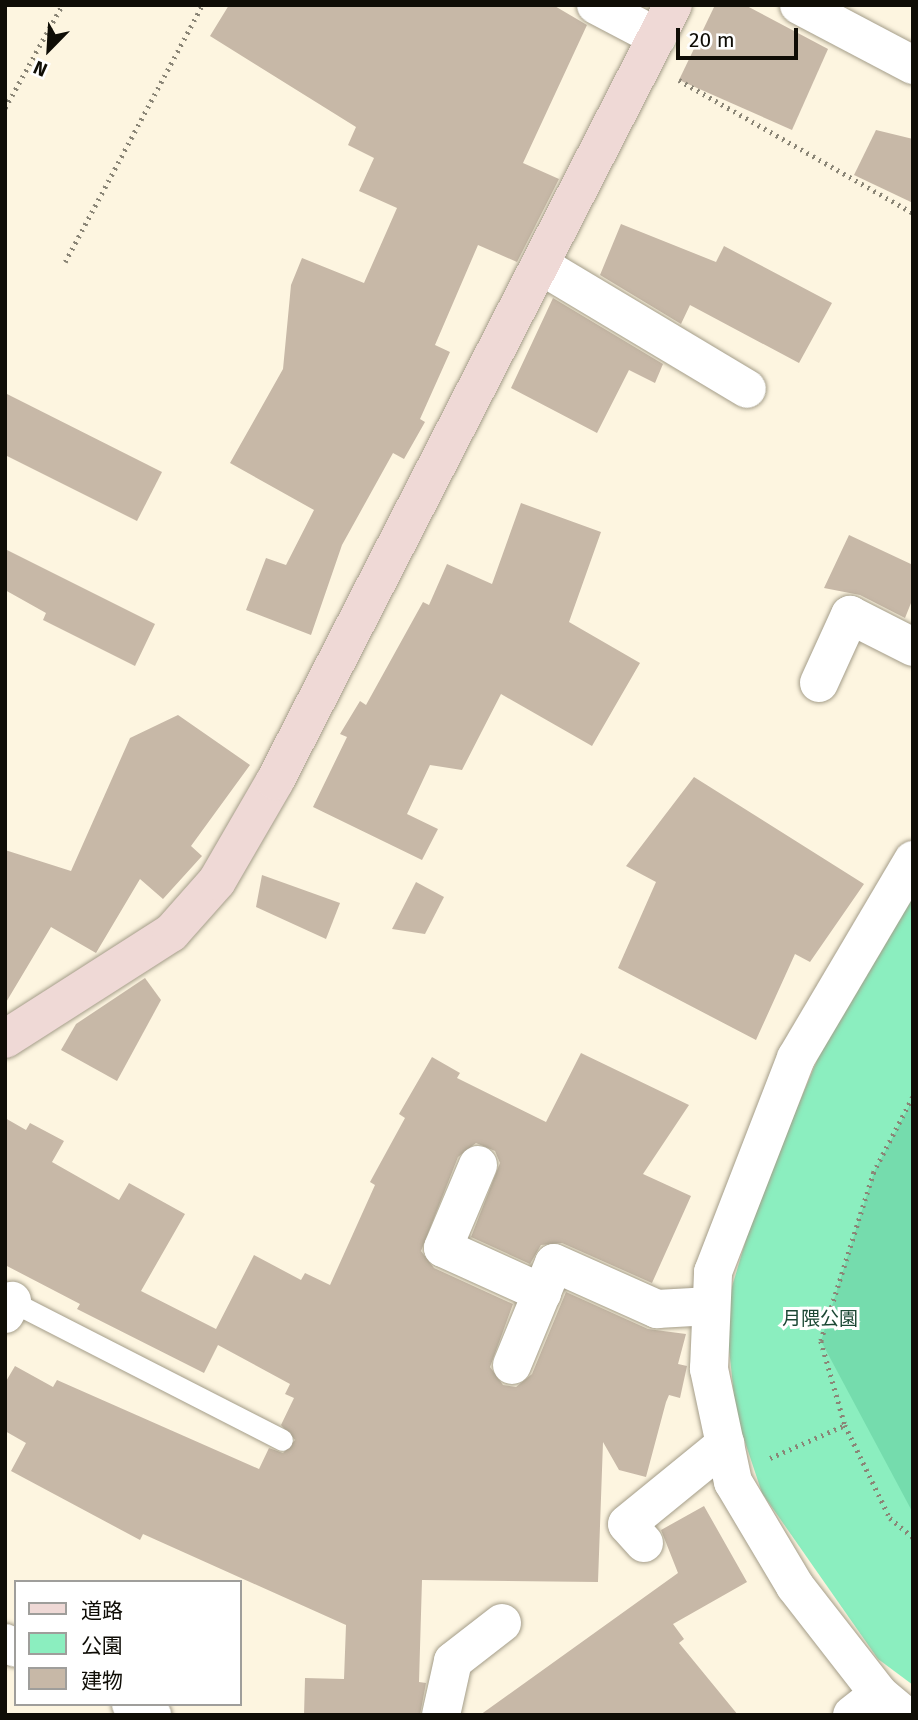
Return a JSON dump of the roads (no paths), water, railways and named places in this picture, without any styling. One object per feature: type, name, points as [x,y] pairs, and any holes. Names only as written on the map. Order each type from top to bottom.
[{"type":"street","points":[[5,1039],[171,933],[217,881],[275,782],[665,21],[596,5]]},
{"type":"street","points":[[799,5],[913,65]]},
{"type":"street","points":[[540,265],[747,389]]},
{"type":"street","points":[[820,683],[850,615],[913,647]]},
{"type":"street","points":[[878,1708],[795,1586],[733,1482],[709,1369],[711,1306],[713,1272],[796,1058],[913,860]]},
{"type":"street","points":[[478,1166],[443,1248],[542,1293]]},
{"type":"street","points":[[512,1365],[554,1263],[657,1308],[711,1306]]},
{"type":"street","points":[[644,1543],[627,1524],[725,1444]]},
{"type":"street","points":[[441,1715],[453,1661],[502,1623]]},
{"type":"lane","points":[[7,1304],[282,1440]]},
{"type":"park label","name":"月隈公園","points":[[820,1319]]}]
